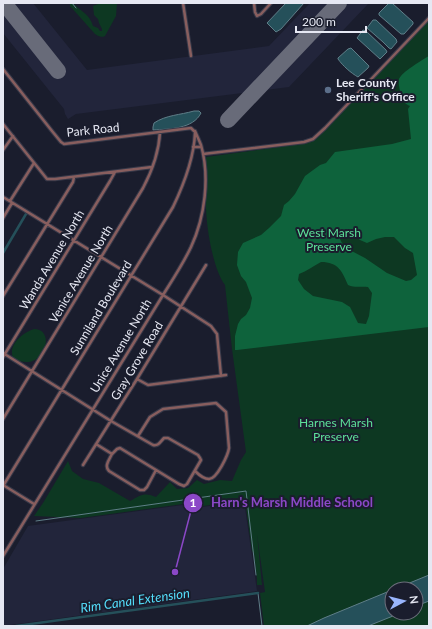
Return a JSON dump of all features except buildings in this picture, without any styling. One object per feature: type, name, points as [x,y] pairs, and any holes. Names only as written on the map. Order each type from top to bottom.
[{"type":"street","points":[[184,3],[191,56]]},
{"type":"street","points":[[254,3],[257,16],[272,3]]},
{"type":"street","points":[[203,154],[304,142],[313,139],[429,18]]},
{"type":"street","name":"Park Road","points":[[3,69],[64,144],[191,128],[195,131]]},
{"type":"street","points":[[3,124],[47,179],[50,180],[152,167]]},
{"type":"street","name":"Unice Avenue North","points":[[3,556],[163,295],[187,255],[195,238],[201,220],[205,193],[205,176],[203,154],[195,131]]},
{"type":"street","name":"Sunniland Boulevard","points":[[3,485],[168,216],[178,197],[188,169],[195,131]]},
{"type":"street","name":"Venice Avenue North","points":[[3,419],[143,188],[156,155],[160,132]]},
{"type":"street","points":[[3,150],[13,136]]},
{"type":"street","points":[[193,147],[201,147]]},
{"type":"street","points":[[3,218],[34,163]]},
{"type":"street","name":"Wanda Avenue North","points":[[4,355],[115,172]]},
{"type":"street","points":[[3,296],[74,177]]},
{"type":"street","points":[[3,197],[212,326],[216,334],[221,376]]},
{"type":"street","name":"Gray Grove Road","points":[[83,466],[206,265]]},
{"type":"street","points":[[4,355],[153,445],[156,446],[164,438],[168,438],[198,455],[201,460],[187,484],[184,486],[120,448],[112,454],[107,466],[109,471],[140,490],[147,488],[156,470]]},
{"type":"street","points":[[137,379],[148,384],[226,375]]},
{"type":"street","points":[[138,436],[150,417],[163,409],[216,403],[226,412],[229,448],[228,453],[215,476],[207,479],[195,471]]},
{"type":"street","points":[[96,444],[112,454]]},
{"type":"street","points":[[3,485],[34,504]]},
{"type":"shaded area","points":[[3,3],[33,3],[87,70],[269,46],[310,3],[369,3],[289,87],[76,114],[68,119],[64,109],[3,33]]},
{"type":"shaded area","points":[[286,3],[304,3],[281,29],[276,32],[267,23]]},
{"type":"shaded area","points":[[389,3],[392,3],[413,22],[404,34],[401,34],[379,15],[379,13]]},
{"type":"shaded area","points":[[373,20],[376,20],[396,39],[397,42],[391,49],[367,28]]},
{"type":"shaded area","points":[[363,30],[366,31],[386,50],[387,52],[380,59],[357,38]]},
{"type":"shaded area","points":[[351,48],[369,66],[358,77],[347,69],[338,59]]},
{"type":"shaded area","points":[[199,111],[201,113],[193,122],[187,125],[153,130],[154,123],[159,120]]},
{"type":"shaded area","points":[[244,501],[257,591],[3,626],[3,569],[28,526],[183,505],[189,509]]},
{"type":"shaded area","points":[[429,575],[429,601],[424,603],[424,581],[414,581]]},
{"type":"shaded area","points":[[384,593],[384,620],[368,626],[307,626]]},
{"type":"green space","points":[[70,3],[73,3],[90,18],[93,26],[102,31],[98,19],[94,15],[93,6],[98,3],[117,3],[116,16],[105,36],[101,37],[95,34],[70,6]]},
{"type":"green space","name":"Harnes Marsh Preserve","points":[[429,20],[429,626],[264,626],[260,593],[265,592],[257,534],[262,585],[257,585],[254,553],[252,551],[245,500],[189,508],[183,504],[81,518],[34,516],[68,461],[72,471],[83,479],[99,483],[130,501],[143,495],[156,497],[170,482],[177,489],[188,488],[197,480],[204,484],[220,480],[232,481],[246,452],[225,285],[216,267],[208,231],[206,208],[207,178],[202,166],[203,156],[206,157],[308,143]]},
{"type":"green space","name":"West Marsh Preserve","points":[[429,56],[429,327],[235,350],[235,336],[238,324],[250,308],[252,298],[237,265],[238,252],[243,243],[261,235],[269,228],[281,216],[284,205],[295,194],[305,176],[320,165],[326,163],[335,152],[392,144],[411,139],[408,109],[410,106],[402,99],[399,79],[417,63]],"holes":[[[345,234],[353,234],[360,240],[367,243],[376,239],[394,237],[405,248],[413,253],[417,275],[411,280],[406,281],[387,273],[365,258],[344,247],[340,239]],[[321,262],[327,262],[339,268],[348,285],[355,287],[368,287],[372,293],[369,316],[366,324],[358,323],[350,307],[342,302],[313,296],[304,289],[298,280],[299,274]]]},
{"type":"green space","points":[[34,329],[41,331],[45,336],[46,343],[44,350],[39,357],[32,361],[24,362],[13,358],[12,349],[14,344],[25,333]]},
{"type":"waterway","points":[[72,3],[76,8]]},
{"type":"waterway","points":[[3,253],[26,214]]},
{"type":"waterway","points":[[36,521],[246,491],[256,575]]},
{"type":"waterway","points":[[258,593],[262,626]]},
{"type":"waterway","name":"Rim Canal Extension","points":[[16,626],[258,593]]},
{"type":"runway","points":[[4,3],[58,71]]},
{"type":"runway","points":[[228,120],[339,3]]},
{"type":"place","name":"Lee County Sheriff's Office","points":[[328,90]]},
{"type":"place","name":"Harn's Marsh Middle School","points":[[175,572]]}]
